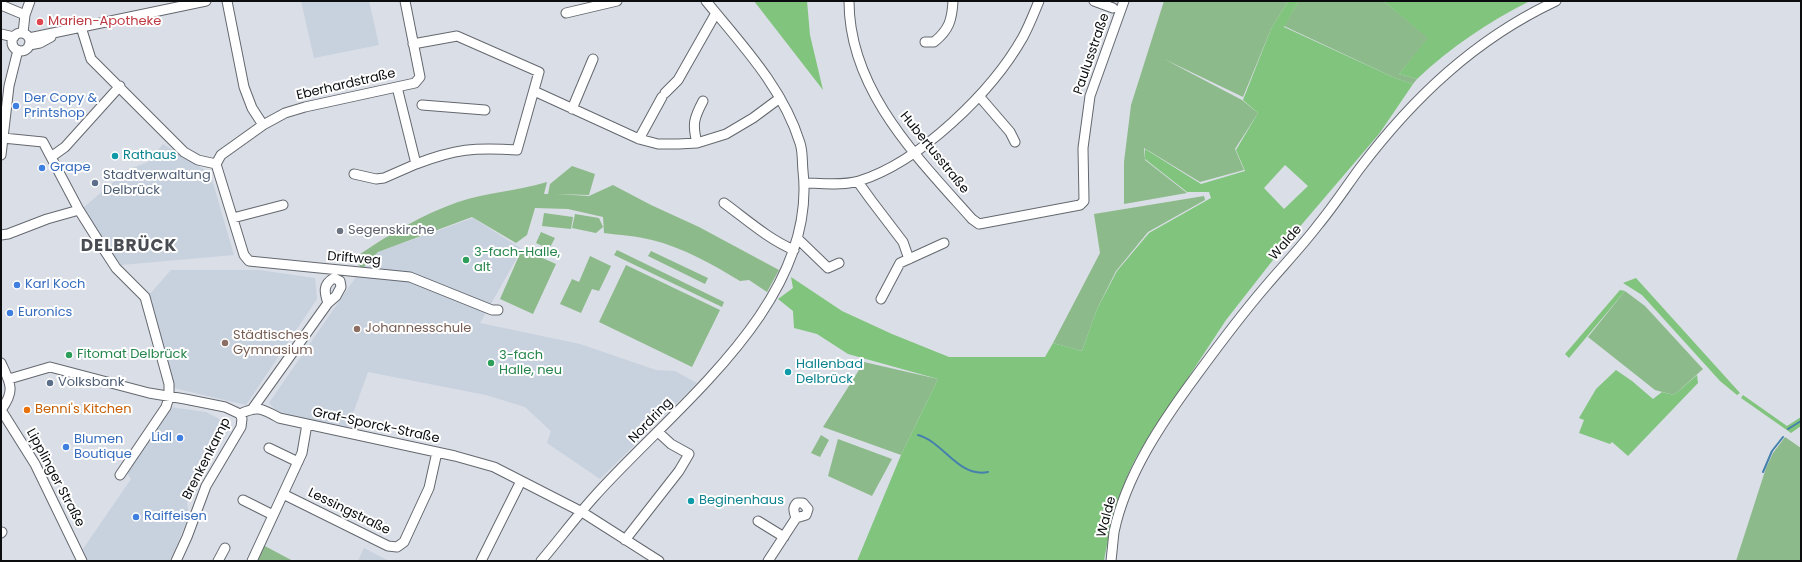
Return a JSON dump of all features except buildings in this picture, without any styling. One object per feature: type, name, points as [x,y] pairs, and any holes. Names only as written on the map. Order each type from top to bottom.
[{"type":"street","points":[[18,50],[23,50],[27,39],[26,15],[30,1]]},
{"type":"street","points":[[18,50],[14,47],[13,40],[18,34],[27,39],[206,1]]},
{"type":"street","points":[[227,1],[244,87],[252,108],[264,125]]},
{"type":"street","name":"Eberhardstraße","points":[[216,164],[221,156],[264,125],[285,113],[305,107],[415,83],[420,77],[405,1]]},
{"type":"street","points":[[566,13],[617,1]]},
{"type":"street","points":[[706,1],[755,59],[780,98],[792,121],[801,145],[805,183],[804,207],[798,239],[794,250],[757,228],[724,202]]},
{"type":"street","name":"Hubertusstraße","points":[[849,1],[849,10],[857,52],[871,90],[891,123],[914,153],[972,220],[979,224],[1074,206]]},
{"type":"street","points":[[925,42],[934,42],[945,33],[952,16],[953,1]]},
{"type":"street","points":[[805,183],[837,184],[858,182],[892,167],[914,153],[955,120],[998,74],[1023,37],[1039,1]]},
{"type":"street","points":[[1094,1],[1120,5]]},
{"type":"street","name":"Walde","points":[[1111,561],[1115,531],[1134,475],[1171,410],[1234,326],[1319,224],[1386,136],[1425,92],[1449,70],[1495,35],[1556,1]]},
{"type":"street","points":[[1,5],[26,15]]},
{"type":"street","name":"Paulusstraße","points":[[1074,206],[1080,205],[1084,201],[1083,148],[1090,96],[1119,17],[1114,14],[1120,5]]},
{"type":"street","points":[[639,139],[664,95],[678,80],[716,13]]},
{"type":"street","points":[[82,27],[91,59],[120,86],[184,152],[198,160],[216,164]]},
{"type":"street","points":[[1,34],[13,40]]},
{"type":"street","points":[[354,174],[376,179],[384,178],[442,154],[470,148],[517,150],[539,72],[456,36],[413,44]]},
{"type":"street","points":[[1,40],[13,40]]},
{"type":"street","points":[[1,155],[9,86],[18,50]]},
{"type":"street","points":[[572,109],[593,59]]},
{"type":"street","points":[[51,157],[65,147],[120,86]]},
{"type":"street","points":[[397,87],[416,164]]},
{"type":"street","points":[[534,91],[639,139],[658,144],[697,143],[726,134],[753,118],[780,98]]},
{"type":"street","points":[[978,96],[1010,132],[1015,142]]},
{"type":"street","points":[[697,143],[694,130],[695,116],[704,101]]},
{"type":"street","points":[[422,105],[485,110]]},
{"type":"street","points":[[3,138],[43,142],[79,210],[116,268],[145,297],[169,384],[169,397],[166,407],[120,475]]},
{"type":"street","name":"Driftweg","points":[[216,164],[244,255],[249,261],[334,274],[410,277],[492,310],[498,310]]},
{"type":"street","points":[[858,182],[903,242],[909,259]]},
{"type":"street","points":[[233,218],[282,205]]},
{"type":"street","points":[[1,235],[79,210]]},
{"type":"street","points":[[798,239],[828,268],[839,263]]},
{"type":"street","points":[[881,298],[900,263],[944,243]]},
{"type":"street","name":"Nordring","points":[[541,561],[594,497],[716,372],[734,351],[786,272],[794,250]]},
{"type":"street","points":[[9,379],[50,367],[149,393],[225,407],[240,414],[253,408],[328,303],[336,296],[341,287],[340,281],[334,274],[325,286],[325,295],[328,303]]},
{"type":"street","points":[[1,363],[9,379],[10,393],[1,410]]},
{"type":"street","name":"Graf-Sporck-Straße","points":[[253,408],[262,409],[279,418],[437,452],[494,467],[582,512],[658,561]]},
{"type":"street","name":"Lipplinger Straße","points":[[1,410],[35,464],[82,561]]},
{"type":"street","name":"Brenkenkamp","points":[[176,561],[187,538],[206,486],[241,427],[242,419],[240,414]]},
{"type":"street","points":[[252,561],[302,453],[307,424]]},
{"type":"street","points":[[625,540],[679,470],[689,454],[671,444],[658,432]]},
{"type":"street","points":[[270,448],[298,462]]},
{"type":"street","name":"Lessingstraße","points":[[283,494],[388,546],[397,547],[404,542],[429,488],[437,452]]},
{"type":"street","points":[[481,561],[521,481]]},
{"type":"street","points":[[243,500],[273,515]]},
{"type":"street","points":[[768,561],[796,518]]},
{"type":"street","points":[[758,521],[784,538]]},
{"type":"street","points":[[222,560],[225,548]]},
{"type":"shaded area","points":[[301,1],[369,1],[379,45],[314,58]]},
{"type":"shaded area","points":[[163,144],[210,173],[234,255],[121,265],[95,229],[83,208],[124,171],[148,162]]},
{"type":"shaded area","points":[[473,218],[522,249],[480,323],[580,344],[656,370],[675,371],[697,383],[600,479],[547,443],[551,431],[525,407],[486,395],[368,372],[348,427],[280,414],[269,403],[360,271],[378,252]]},
{"type":"shaded area","name":"Städtisches Gymnasium","points":[[171,270],[259,270],[315,278],[317,299],[246,405],[174,388],[149,295]]},
{"type":"shaded area","points":[[170,407],[206,412],[223,421],[227,433],[187,503],[189,515],[174,552],[169,561],[88,561],[83,549],[131,479],[125,470]]},
{"type":"shaded area","points":[[364,548],[389,561],[358,561]]},
{"type":"green space","points":[[754,1],[807,1],[810,35],[823,90]]},
{"type":"green space","points":[[1164,1],[1288,1],[1271,29],[1243,97],[1164,59],[1242,100],[1258,113],[1235,149],[1244,170],[1200,182],[1144,148],[1145,160],[1187,193],[1124,204],[1124,162],[1131,105]]},
{"type":"green space","points":[[1288,1],[1299,1],[1284,27],[1395,78],[1413,84],[1379,134],[1291,237],[1226,320],[1140,451],[1122,490],[1104,561],[857,561],[901,455],[938,379],[848,354],[817,334],[794,328],[793,311],[778,299],[793,288],[791,277],[842,311],[892,334],[949,357],[1045,357],[1053,343],[1082,351],[1097,309],[1117,271],[1149,233],[1211,198],[1209,192],[1187,192],[1145,159],[1145,149],[1201,184],[1245,171],[1236,150],[1258,113],[1243,100],[1271,29]],"holes":[[[1285,165],[1308,186],[1284,209],[1264,188]]]},
{"type":"green space","points":[[1299,1],[1383,1],[1429,38],[1399,74],[1417,79],[1413,84],[1395,78],[1284,26]]},
{"type":"green space","points":[[1383,1],[1530,1],[1470,36],[1443,56],[1417,79],[1399,74],[1428,38]]},
{"type":"green space","points":[[572,166],[595,174],[589,195],[556,194],[589,196],[613,185],[651,205],[699,227],[779,270],[767,292],[749,280],[740,281],[687,252],[664,243],[604,233],[603,217],[568,209],[535,208],[527,235],[516,243],[472,217],[378,252],[362,269],[358,264],[357,256],[418,219],[444,207],[469,199],[547,182],[544,194],[548,194],[550,184]]},
{"type":"green space","points":[[1204,196],[1205,200],[1148,232],[1116,271],[1097,309],[1082,351],[1053,343],[1100,253],[1094,214]]},
{"type":"green space","points":[[544,213],[573,217],[571,229],[542,226]]},
{"type":"green space","points":[[575,214],[599,218],[603,227],[596,233],[572,228]]},
{"type":"green space","points":[[541,232],[555,238],[549,249],[536,243]]},
{"type":"green space","points":[[522,249],[556,264],[533,314],[500,299]]},
{"type":"green space","points":[[617,250],[724,302],[722,307],[614,255]]},
{"type":"green space","points":[[651,251],[708,278],[705,284],[648,256]]},
{"type":"green space","points":[[590,256],[611,266],[599,291],[592,289],[581,313],[560,304],[572,279],[579,282]]},
{"type":"green space","points":[[626,265],[720,310],[692,367],[599,322]]},
{"type":"green space","points":[[1636,278],[1740,393],[1737,395],[1720,381],[1642,295],[1623,283]]},
{"type":"green space","points":[[1620,290],[1625,291],[1569,358],[1565,354]]},
{"type":"green space","points":[[1625,291],[1645,306],[1703,369],[1674,395],[1655,390],[1588,337]]},
{"type":"green space","points":[[864,362],[938,379],[901,455],[823,427]]},
{"type":"green space","points":[[1616,370],[1632,381],[1653,399],[1662,392],[1674,395],[1697,375],[1698,383],[1628,456],[1612,442],[1610,444],[1579,433],[1584,420],[1579,418],[1596,389]]},
{"type":"green space","points":[[1743,395],[1787,426],[1801,417],[1801,426],[1791,433],[1741,398]]},
{"type":"green space","points":[[821,435],[829,440],[820,457],[811,453]]},
{"type":"green space","points":[[1785,437],[1801,448],[1801,561],[1736,561],[1766,468],[1773,453]]},
{"type":"green space","points":[[838,439],[892,459],[872,496],[828,476]]},
{"type":"green space","points":[[263,545],[293,561],[256,561]]},
{"type":"waterway","points":[[1788,429],[1801,421]]},
{"type":"waterway","points":[[918,435],[936,445],[968,470],[988,472]]},
{"type":"waterway","points":[[1763,472],[1772,451],[1783,437]]},
{"type":"place","name":"Marien-Apotheke","points":[[40,22]]},
{"type":"place","name":"Der Copy & Printshop","points":[[16,106]]},
{"type":"place","name":"Rathaus","points":[[115,156]]},
{"type":"place","name":"Grape","points":[[42,168]]},
{"type":"place","name":"Stadtverwaltung Delbrück","points":[[95,183]]},
{"type":"place","name":"Segenskirche","points":[[340,231]]},
{"type":"place","name":"3-fach-Halle, alt","points":[[466,260]]},
{"type":"place","name":"Karl Koch","points":[[17,285]]},
{"type":"place","name":"Euronics","points":[[10,313]]},
{"type":"place","name":"Johannesschule","points":[[357,329]]},
{"type":"place","name":"Städtisches Gymnasium","points":[[225,343]]},
{"type":"place","name":"Fitomat Delbrück","points":[[69,355]]},
{"type":"place","name":"3-fach Halle, neu","points":[[491,363]]},
{"type":"place","name":"Hallenbad Delbrück","points":[[788,372]]},
{"type":"place","name":"Volksbank","points":[[50,383]]},
{"type":"place","name":"Benni's Kitchen","points":[[27,410]]},
{"type":"place","name":"Lidl","points":[[180,438]]},
{"type":"place","name":"Blumen Boutique","points":[[66,447]]},
{"type":"place","name":"Beginenhaus","points":[[691,501]]},
{"type":"place","name":"Raiffeisen","points":[[136,517]]},
{"type":"district","name":"DELBRÜCK","points":[[129,247]]}]
